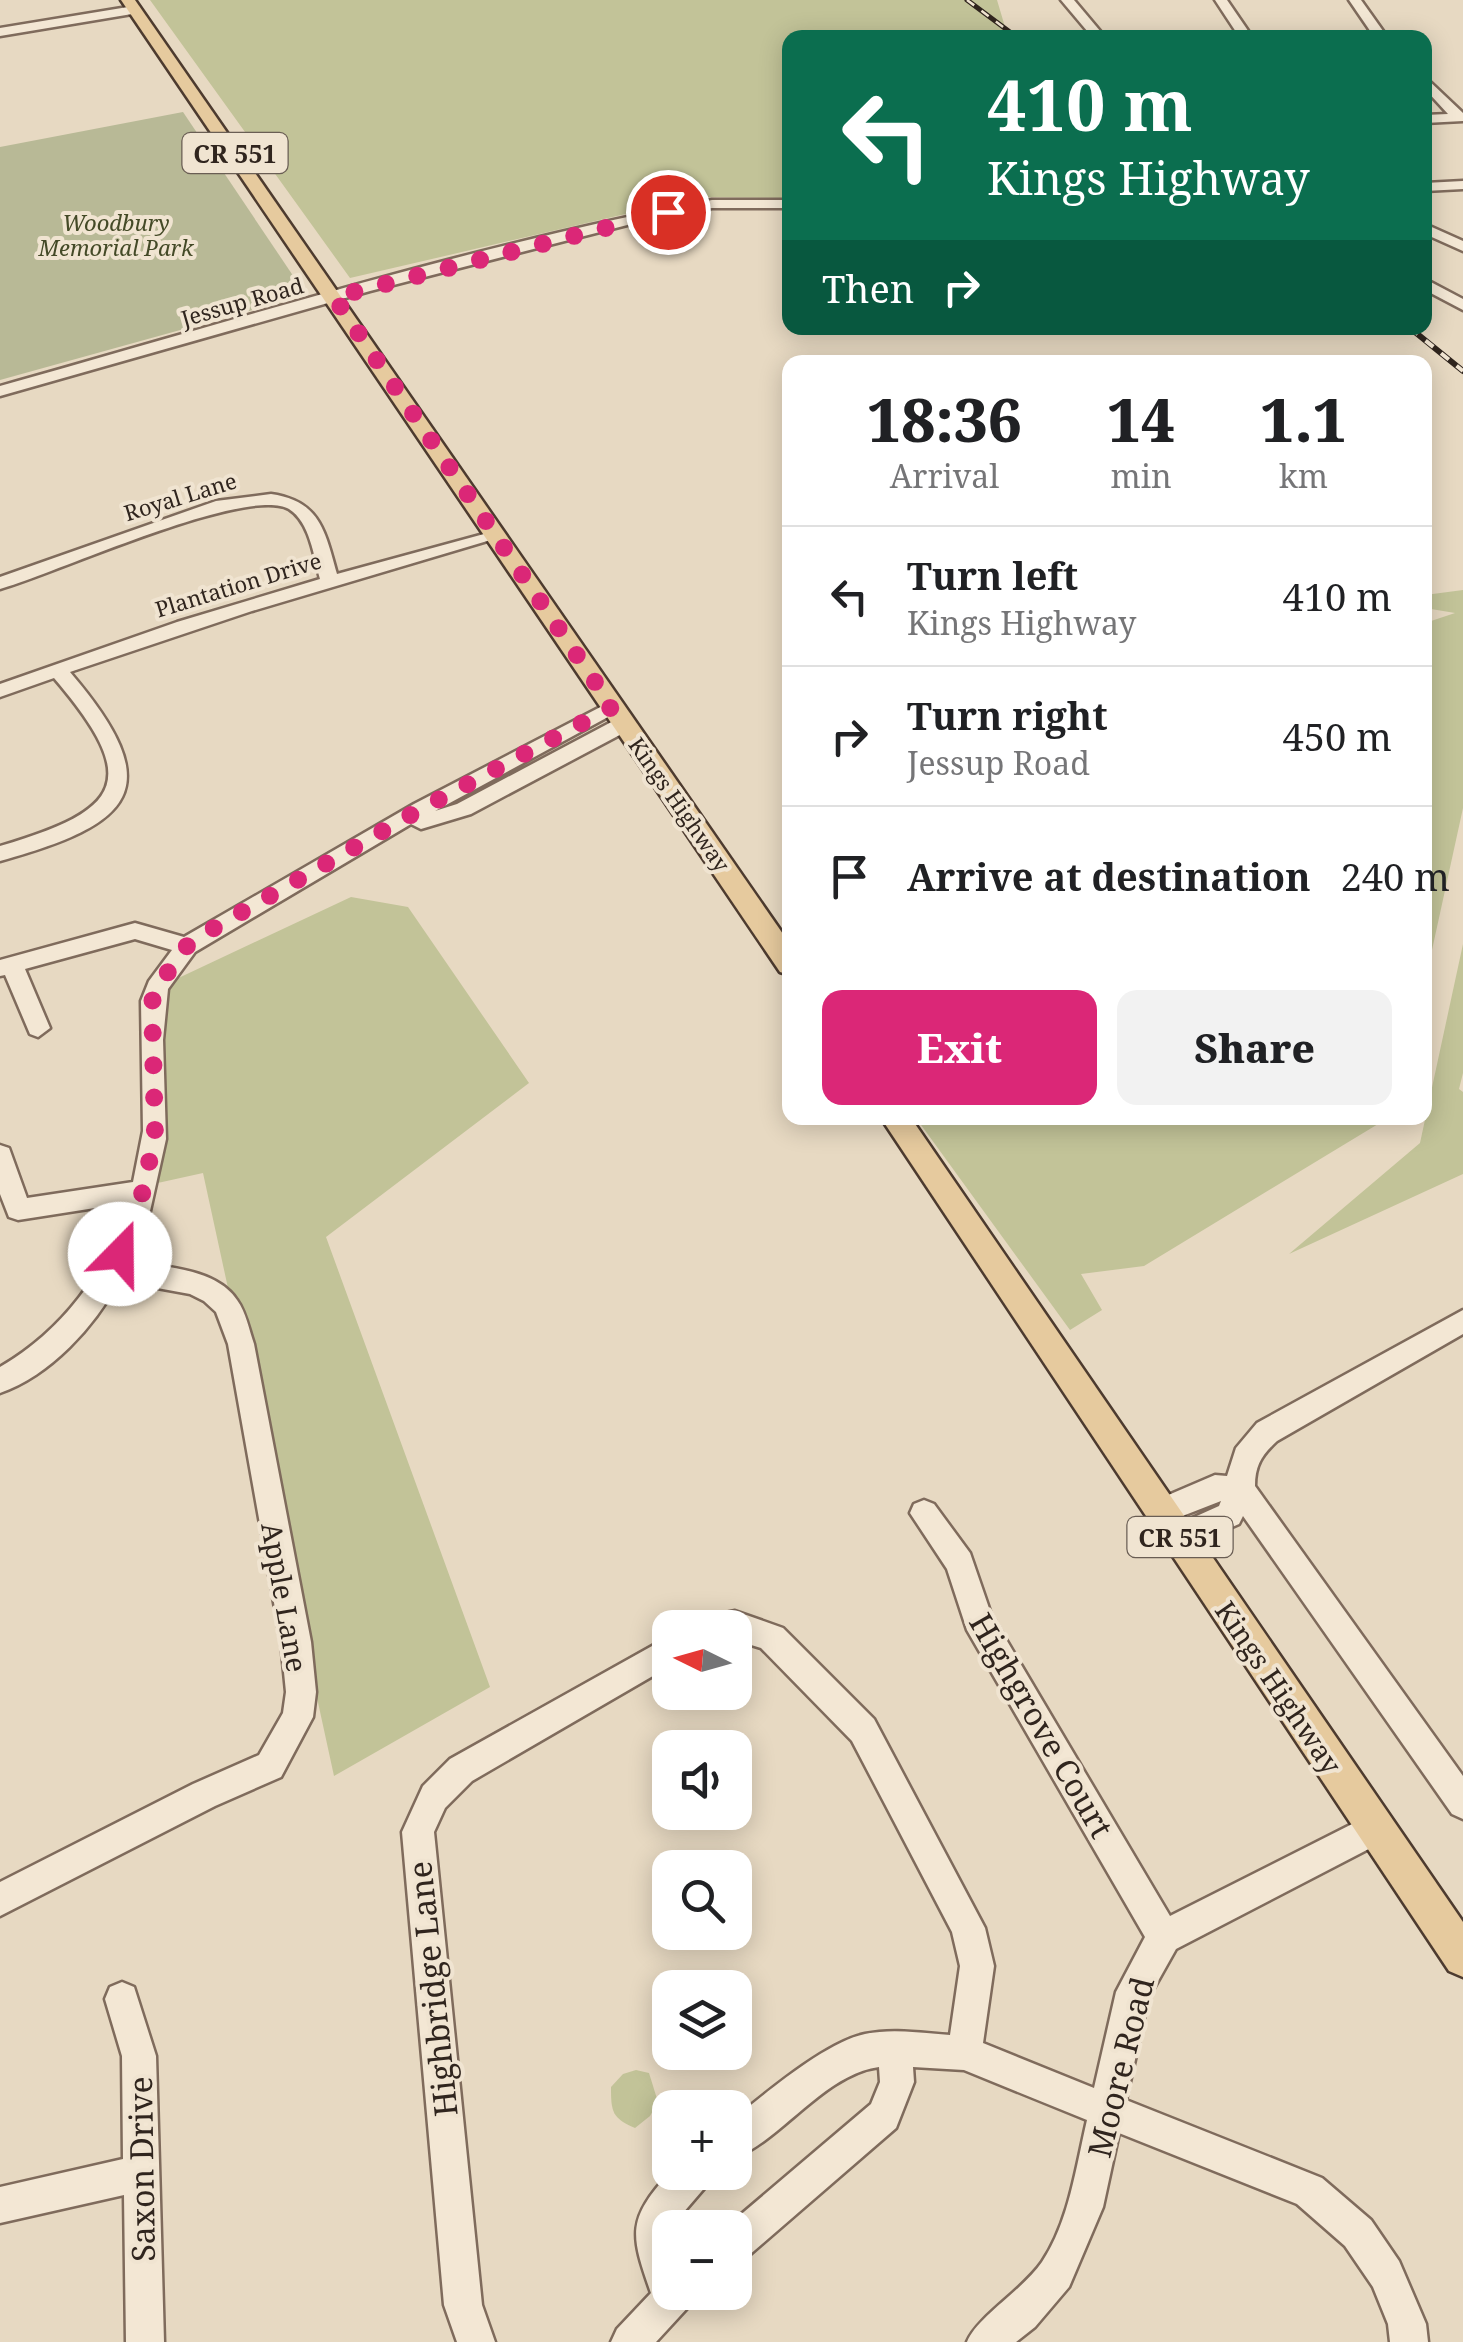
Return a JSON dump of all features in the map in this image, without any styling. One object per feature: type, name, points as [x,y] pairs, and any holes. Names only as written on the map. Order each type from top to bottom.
[{"type":"main road","name":"Kings Highway","points":[[131,5],[782,953]]},
{"type":"main road","name":"Kings Highway","points":[[899,1125],[1463,1958]]},
{"type":"street","points":[[1067,0],[1093,30]]},
{"type":"street","points":[[1221,0],[1242,30]]},
{"type":"street","points":[[1355,0],[1358,10],[1375,30]]},
{"type":"street","points":[[0,32],[131,5]]},
{"type":"street","points":[[1432,88],[1461,117]]},
{"type":"street","points":[[1432,118],[1461,117]]},
{"type":"street","points":[[1432,187],[1463,184]]},
{"type":"street","name":"Jessup Road","points":[[0,391],[334,297],[668,212],[712,204],[782,204]]},
{"type":"street","points":[[1432,232],[1463,247]]},
{"type":"street","points":[[1432,288],[1463,305]]},
{"type":"street","name":"Royal Lane","points":[[0,583],[245,500],[292,502],[304,510],[314,522],[330,579]]},
{"type":"street","name":"Plantation Drive","points":[[0,691],[181,624],[330,579],[496,536]]},
{"type":"street","points":[[0,854],[78,827],[103,810],[117,792],[116,759],[85,702],[57,669]]},
{"type":"street","points":[[0,1381],[59,1338],[104,1289],[138,1212],[155,1136],[152,1002],[157,987],[187,946],[396,826],[464,809],[618,715]]},
{"type":"street","points":[[38,1028],[6,966],[135,931],[187,946]]},
{"type":"street","points":[[0,1155],[18,1210],[143,1190]]},
{"type":"street","name":"Apple Lane","points":[[0,1900],[192,1801],[270,1766],[298,1717],[301,1692],[296,1642],[240,1344],[227,1306],[194,1284],[113,1269]]},
{"type":"street","points":[[1463,1321],[1267,1432],[1249,1448],[1239,1467],[1241,1489],[1463,1804]]},
{"type":"street","points":[[1171,1524],[1228,1515],[1241,1489]]},
{"type":"street","name":"Highgrove Court","points":[[924,1513],[960,1563],[978,1620],[1164,1937]]},
{"type":"street","points":[[752,1628],[772,1638],[863,1730],[968,1928],[977,1966],[964,2053]]},
{"type":"street","name":"Highbridge Lane","points":[[476,2342],[463,2305],[418,1832],[425,1808],[440,1787],[462,1770],[652,1660]]},
{"type":"street","points":[[1164,1937],[1374,1829]]},
{"type":"street","name":"Moore Road","points":[[986,2342],[1022,2314],[1056,2274],[1085,2207],[1133,1992],[1164,1937]]},
{"type":"street","name":"Saxon Drive","points":[[122,1999],[138,2056],[145,2342]]},
{"type":"street","points":[[752,2229],[884,2116],[897,2082],[895,2048]]},
{"type":"street","points":[[752,2127],[797,2091],[862,2052],[895,2048],[964,2053],[1309,2190],[1358,2234],[1386,2274],[1409,2342]]},
{"type":"street","points":[[0,2205],[143,2173]]},
{"type":"street","points":[[660,2210],[678,2190]]},
{"type":"street","points":[[630,2342],[660,2310]]},
{"type":"green space","points":[[150,0],[997,0],[1006,30],[782,30],[782,198],[699,197],[350,278]]},
{"type":"green space","name":"Woodbury Memorial Park","points":[[183,112],[306,295],[0,380],[0,147]]},
{"type":"green space","points":[[1463,590],[1463,808],[1432,950],[1432,621],[1455,613],[1432,609],[1432,594]]},
{"type":"green space","points":[[351,897],[408,907],[529,1083],[326,1237],[490,1687],[334,1776],[203,1173],[144,1186],[153,990]]},
{"type":"green space","points":[[1463,944],[1463,1073],[1459,1089],[1463,1092],[1463,1174],[1289,1254],[1420,1143],[1424,1125],[1432,1125],[1432,1087]]},
{"type":"green space","points":[[921,1125],[1376,1125],[1144,1266],[1081,1274],[1102,1310],[1070,1330]]},
{"type":"green space","points":[[636,2070],[649,2073],[654,2090],[652,2112],[635,2128],[614,2113],[611,2087],[623,2074]]},
{"type":"railway","points":[[967,0],[1007,30]]},
{"type":"railway","points":[[1419,335],[1463,371]]},
{"type":"route","points":[[120,1254],[138,1212],[155,1136],[152,1002],[157,987],[187,946],[421,809],[612,707],[334,297],[668,212]]}]
